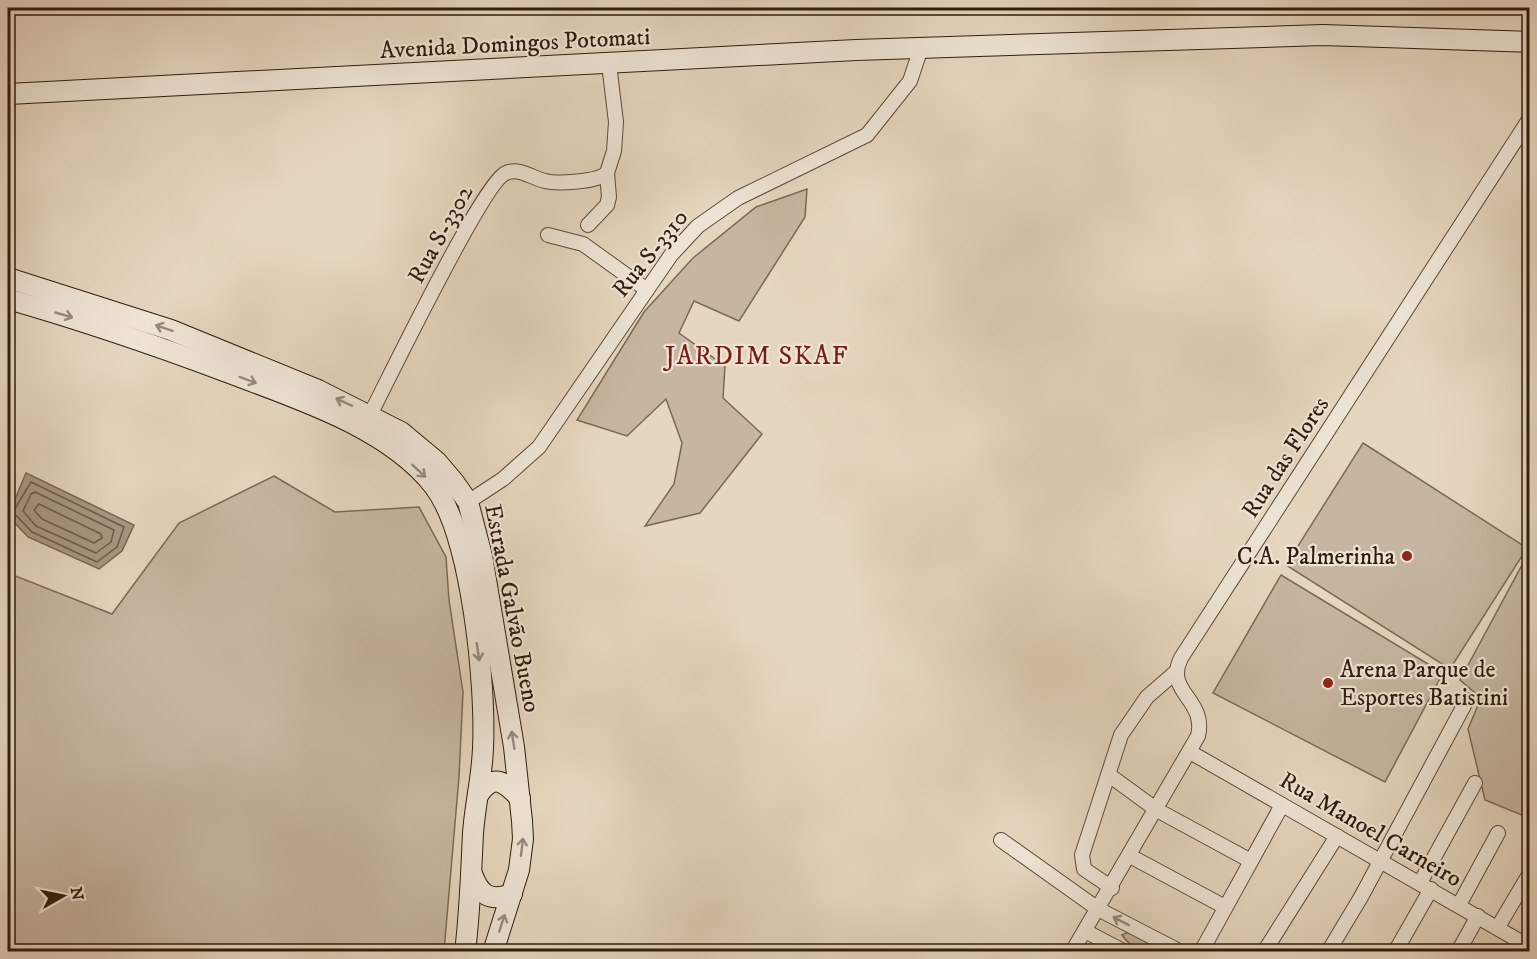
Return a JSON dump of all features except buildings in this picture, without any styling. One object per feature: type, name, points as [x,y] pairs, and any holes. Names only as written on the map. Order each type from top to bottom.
[{"type":"main road","name":"Avenida Domingos Potomati","points":[[8,94],[128,86],[921,48],[1323,35],[1530,42]]},
{"type":"main road","name":"Estrada Galvão Bueno","points":[[8,278],[171,330],[318,390],[370,415],[401,432],[421,447],[443,468],[468,502],[484,567],[520,798],[523,839],[512,894],[492,951]]},
{"type":"main road","name":"Estrada Galvão Bueno","points":[[8,299],[87,322],[310,403],[391,447],[421,472],[434,487],[454,526],[470,600],[483,689],[483,752],[477,795],[465,951]]},
{"type":"main road","points":[[477,795],[490,783],[500,781],[520,798]]},
{"type":"main road","points":[[472,874],[477,887],[489,898],[495,899],[512,894]]},
{"type":"street","name":"Rua S-3310","points":[[468,502],[503,479],[539,447],[671,255],[711,214],[774,179],[867,135],[910,81],[921,48]]},
{"type":"street","points":[[588,225],[607,205],[610,187],[607,173],[614,151],[616,122],[609,64]]},
{"type":"street","name":"Rua das Flores","points":[[1177,671],[1181,658],[1530,118]]},
{"type":"street","name":"Rua S-3302","points":[[370,415],[461,236],[497,178],[509,171],[517,171],[545,181],[568,182],[600,178],[607,173]]},
{"type":"street","points":[[548,235],[583,244],[647,290]]},
{"type":"street","points":[[1072,951],[1112,888],[1198,736],[1201,718],[1180,685],[1177,671],[1154,689],[1137,708],[1121,735],[1082,862],[1089,874],[1112,888]]},
{"type":"street","points":[[1329,951],[1381,861],[1467,700]]},
{"type":"street","name":"Rua Manoel Carneiro","points":[[1190,752],[1530,947]]},
{"type":"street","points":[[1109,775],[1157,810],[1251,861]]},
{"type":"street","points":[[1395,951],[1475,783]]},
{"type":"street","points":[[1201,951],[1282,805]]},
{"type":"street","points":[[1459,905],[1498,833]]},
{"type":"street","points":[[1264,951],[1337,836]]},
{"type":"street","points":[[1001,840],[1098,909],[1181,951]]},
{"type":"street","points":[[1130,856],[1226,907]]},
{"type":"street","points":[[1498,927],[1530,873]]},
{"type":"street","points":[[1458,951],[1478,916]]},
{"type":"street","points":[[1085,931],[1125,951]]},
{"type":"shaded area","points":[[807,189],[805,217],[739,321],[694,301],[679,333],[725,366],[723,398],[762,434],[700,513],[645,526],[674,484],[682,443],[666,399],[627,436],[577,420],[644,312],[693,258],[756,207]]},
{"type":"shaded area","name":"C.A. Palmerinha","points":[[1363,443],[1527,548],[1450,669],[1286,565]]},
{"type":"shaded area","points":[[274,476],[335,512],[419,507],[446,557],[449,600],[463,692],[459,777],[444,951],[8,951],[8,573],[112,614],[179,523]]},
{"type":"shaded area","points":[[1529,552],[1529,818],[1485,800],[1468,729],[1481,698],[1460,680]]},
{"type":"shaded area","name":"Arena Parque de Esportes Batistini","points":[[1281,575],[1443,673],[1385,782],[1213,693]]},
{"type":"shaded area","points":[[1130,931],[1168,951],[1136,948],[1122,935]]},
{"type":"water","points":[[26,473],[134,525],[122,551],[99,569],[28,537],[8,516]]},
{"type":"place","name":"C.A. Palmerinha","points":[[1407,556]]},
{"type":"place","name":"Arena Parque de Esportes Batistini","points":[[1328,683]]},
{"type":"district","name":"JARDIM SKAF","points":[[757,355]]}]
